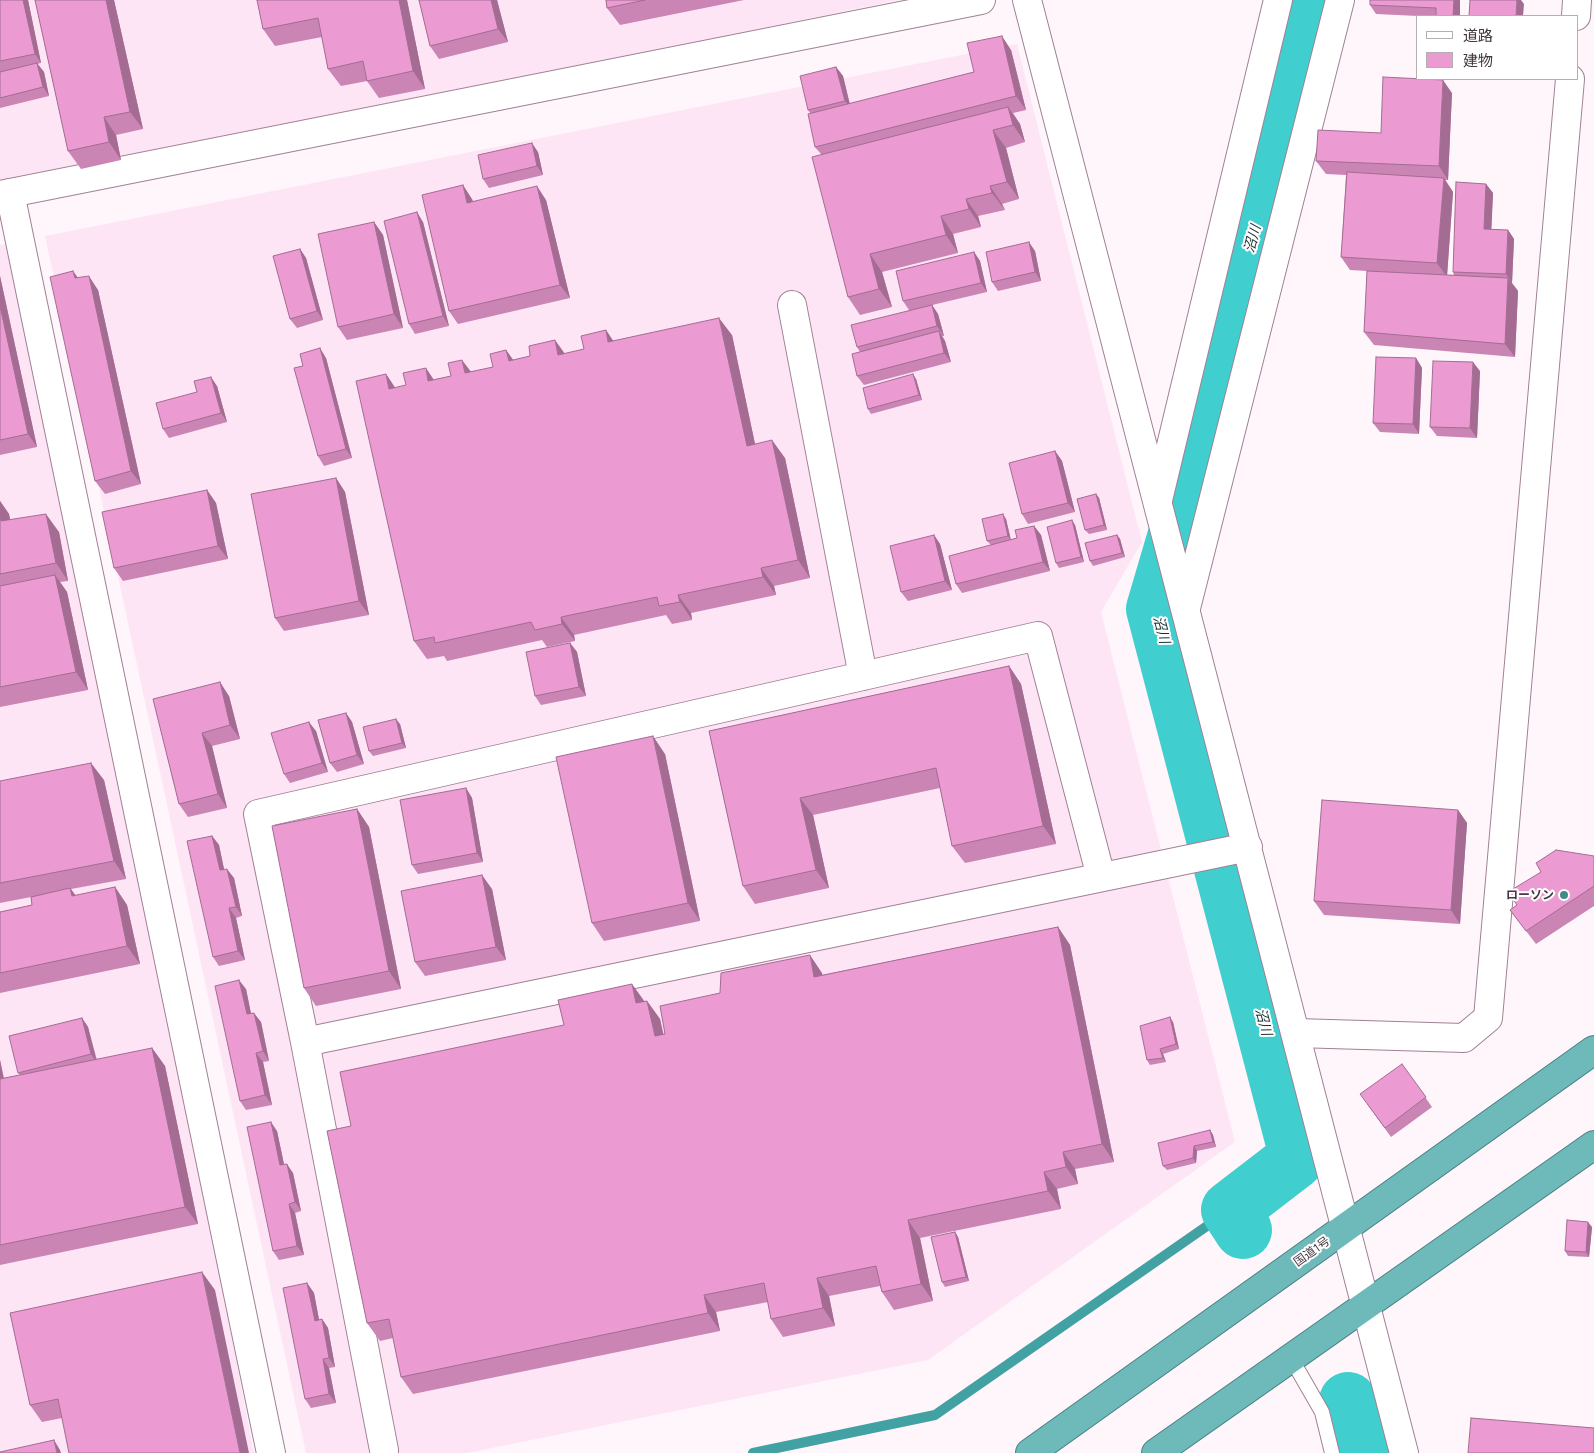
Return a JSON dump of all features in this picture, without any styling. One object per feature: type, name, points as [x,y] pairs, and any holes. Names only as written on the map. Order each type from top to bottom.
[{"type":"highway","name":"国道1号","points":[[1030,1453],[1594,1050]]},
{"type":"highway","points":[[1156,1453],[1594,1145]]},
{"type":"street","points":[[271,1453],[5,194],[981,0]]},
{"type":"street","points":[[1028,0],[1404,1453]]},
{"type":"street","points":[[1159,505],[1278,0]]},
{"type":"street","points":[[1183,598],[1340,0]]},
{"type":"street","points":[[1576,15],[1577,0]]},
{"type":"street","points":[[1296,1033],[1464,1038],[1488,1018],[1570,80]]},
{"type":"street","points":[[792,305],[863,676]]},
{"type":"street","points":[[384,1450],[305,1042],[258,814],[1038,636],[1101,877]]},
{"type":"street","points":[[305,1042],[1248,846]]},
{"type":"lane","points":[[1291,1358],[1322,1412],[1332,1453]]},
{"type":"shaded area","points":[[0,0],[899,0],[0,185]]},
{"type":"shaded area","points":[[1017,44],[1142,542],[1101,612],[1235,1142],[928,1360],[467,1453],[306,1453],[45,236]]},
{"type":"shaded area","points":[[12,243],[159,958],[254,1453],[0,1453],[0,245]]},
{"type":"building","points":[[0,0],[23,0],[35,54],[0,61]]},
{"type":"building","points":[[35,0],[106,0],[130,112],[104,117],[109,142],[68,151]]},
{"type":"building","points":[[257,0],[399,0],[413,71],[367,81],[363,61],[328,69],[318,18],[263,29]]},
{"type":"building","points":[[419,0],[491,0],[498,29],[430,46]]},
{"type":"building","points":[[606,0],[645,0],[607,8]]},
{"type":"building","points":[[1370,0],[1454,0],[1453,15],[1436,15],[1436,8],[1370,5]]},
{"type":"building","points":[[1470,0],[1517,0],[1516,15],[1469,15]]},
{"type":"building","points":[[1002,36],[1016,96],[815,147],[808,114],[974,72],[967,43]]},
{"type":"building","points":[[37,63],[43,87],[0,98],[0,72]]},
{"type":"building","points":[[836,67],[845,101],[808,110],[800,76]]},
{"type":"building","points":[[1383,77],[1443,80],[1439,166],[1316,161],[1318,130],[1381,133]]},
{"type":"building","points":[[1008,107],[1013,125],[993,130],[1007,182],[990,186],[992,193],[966,199],[969,209],[941,216],[946,235],[870,254],[879,289],[848,297],[812,157]]},
{"type":"building","points":[[532,143],[537,166],[483,179],[478,155]]},
{"type":"building","points":[[1347,172],[1444,178],[1437,263],[1341,257]]},
{"type":"building","points":[[1456,182],[1486,184],[1484,229],[1508,230],[1506,274],[1453,272]]},
{"type":"building","points":[[463,185],[467,203],[537,186],[560,285],[449,311],[422,195]]},
{"type":"building","points":[[417,212],[443,316],[409,324],[384,221]]},
{"type":"building","points":[[374,222],[394,314],[338,327],[318,234]]},
{"type":"building","points":[[1029,242],[1035,272],[992,282],[986,252]]},
{"type":"building","points":[[300,249],[317,311],[290,319],[273,256]]},
{"type":"building","points":[[974,252],[981,283],[903,301],[896,271]]},
{"type":"building","points":[[73,271],[75,278],[89,276],[131,471],[95,481],[50,277]]},
{"type":"building","points":[[1367,271],[1508,278],[1505,344],[1364,332]]},
{"type":"building","points":[[932,305],[937,326],[857,347],[851,325]]},
{"type":"building","points":[[0,306],[28,434],[0,440]]},
{"type":"building","points":[[719,318],[747,446],[772,440],[798,560],[761,568],[763,577],[678,595],[680,602],[659,606],[657,597],[561,617],[562,624],[535,630],[531,622],[435,643],[434,637],[414,641],[356,381],[386,374],[389,389],[406,385],[403,373],[426,368],[428,381],[451,376],[448,363],[462,360],[465,373],[493,367],[490,354],[506,350],[509,361],[530,356],[529,346],[555,340],[558,355],[584,349],[581,336],[606,330],[608,342]]},
{"type":"building","points":[[939,331],[944,353],[857,376],[852,354]]},
{"type":"building","points":[[320,348],[346,449],[318,456],[294,368],[303,366],[300,354]]},
{"type":"building","points":[[1376,357],[1416,358],[1413,424],[1373,423]]},
{"type":"building","points":[[1433,361],[1473,362],[1470,428],[1430,427]]},
{"type":"building","points":[[913,374],[919,395],[868,409],[863,388]]},
{"type":"building","points":[[211,377],[221,413],[163,429],[156,403],[197,392],[194,381]]},
{"type":"building","points":[[1055,451],[1068,503],[1022,514],[1009,463]]},
{"type":"building","points":[[336,478],[359,601],[275,618],[251,494]]},
{"type":"building","points":[[207,490],[218,546],[114,568],[102,512]]},
{"type":"building","points":[[1096,494],[1104,525],[1085,530],[1077,499]]},
{"type":"building","points":[[0,514],[1,521],[46,514],[56,563],[0,574]]},
{"type":"building","points":[[1003,514],[1008,536],[987,541],[982,519]]},
{"type":"building","points":[[1072,520],[1081,557],[1056,563],[1047,527]]},
{"type":"building","points":[[1034,526],[1043,562],[956,584],[949,556],[1017,538],[1015,530]]},
{"type":"building","points":[[934,535],[945,581],[901,592],[890,546]]},
{"type":"building","points":[[1117,535],[1122,553],[1090,561],[1085,543]]},
{"type":"building","points":[[55,575],[76,672],[0,687],[0,586]]},
{"type":"building","points":[[570,643],[579,687],[535,696],[526,652]]},
{"type":"building","points":[[1009,666],[1043,826],[952,846],[936,768],[800,798],[816,870],[743,886],[709,731]]},
{"type":"building","points":[[220,682],[230,725],[202,733],[218,794],[179,804],[153,699]]},
{"type":"building","points":[[346,713],[357,755],[330,763],[318,720]]},
{"type":"building","points":[[396,719],[402,743],[369,751],[363,727]]},
{"type":"building","points":[[309,722],[322,763],[284,774],[271,733]]},
{"type":"building","points":[[653,736],[688,903],[592,923],[556,757]]},
{"type":"building","points":[[91,763],[114,861],[0,883],[0,781]]},
{"type":"building","points":[[466,788],[477,853],[412,865],[400,800]]},
{"type":"building","points":[[1322,800],[1458,810],[1451,910],[1314,901]]},
{"type":"building","points":[[357,809],[389,971],[304,988],[272,826]]},
{"type":"building","points":[[212,836],[220,870],[227,869],[236,907],[229,908],[238,951],[213,957],[187,841]]},
{"type":"building","points":[[1556,850],[1594,856],[1594,886],[1526,931],[1510,910],[1517,905],[1508,892],[1541,872],[1536,863]]},
{"type":"building","points":[[482,875],[496,947],[415,962],[401,891]]},
{"type":"building","points":[[115,887],[127,946],[0,973],[0,912],[32,905],[31,897],[70,888],[72,896]]},
{"type":"building","points":[[1058,927],[1102,1144],[1063,1152],[1066,1167],[1044,1172],[1048,1191],[908,1220],[921,1284],[882,1292],[876,1266],[817,1278],[823,1308],[771,1319],[764,1283],[704,1295],[708,1313],[401,1377],[389,1319],[367,1323],[327,1131],[351,1126],[340,1072],[564,1025],[558,1000],[632,984],[636,1003],[647,1001],[655,1036],[665,1034],[660,1006],[720,993],[721,973],[810,955],[814,977]]},
{"type":"building","points":[[239,980],[247,1014],[254,1013],[263,1051],[256,1053],[265,1095],[240,1101],[215,986]]},
{"type":"building","points":[[1170,1017],[1176,1044],[1160,1049],[1163,1058],[1147,1060],[1140,1026]]},
{"type":"building","points":[[82,1018],[91,1054],[18,1073],[9,1036]]},
{"type":"building","points":[[152,1048],[185,1207],[0,1245],[0,1079]]},
{"type":"building","points":[[1402,1064],[1426,1097],[1385,1128],[1360,1094]]},
{"type":"building","points":[[271,1122],[280,1165],[287,1164],[295,1202],[289,1204],[297,1246],[273,1251],[247,1127]]},
{"type":"building","points":[[1210,1130],[1213,1142],[1194,1146],[1193,1158],[1163,1166],[1158,1143]]},
{"type":"building","points":[[1567,1220],[1588,1222],[1586,1252],[1565,1251]]},
{"type":"building","points":[[955,1232],[966,1277],[942,1282],[931,1237]]},
{"type":"building","points":[[202,1272],[240,1453],[69,1453],[58,1399],[30,1405],[10,1313]]},
{"type":"building","points":[[307,1283],[315,1321],[322,1319],[329,1358],[323,1359],[329,1394],[305,1399],[283,1288]]},
{"type":"building","points":[[1471,1418],[1594,1428],[1594,1453],[1468,1453]]},
{"type":"building","points":[[54,1440],[57,1453],[0,1453],[0,1452]]},
{"type":"waterway","name":"沼川","points":[[1243,1230],[1230,1210],[1295,1160],[1295,1144],[1155,609],[1178,531],[1316,0]]},
{"type":"waterway","points":[[753,1453],[935,1415],[1230,1210]]},
{"type":"waterway","name":"沼川","points":[[1348,1401],[1362,1453]]},
{"type":"place","name":"ローソン","points":[[1564,895]]}]
